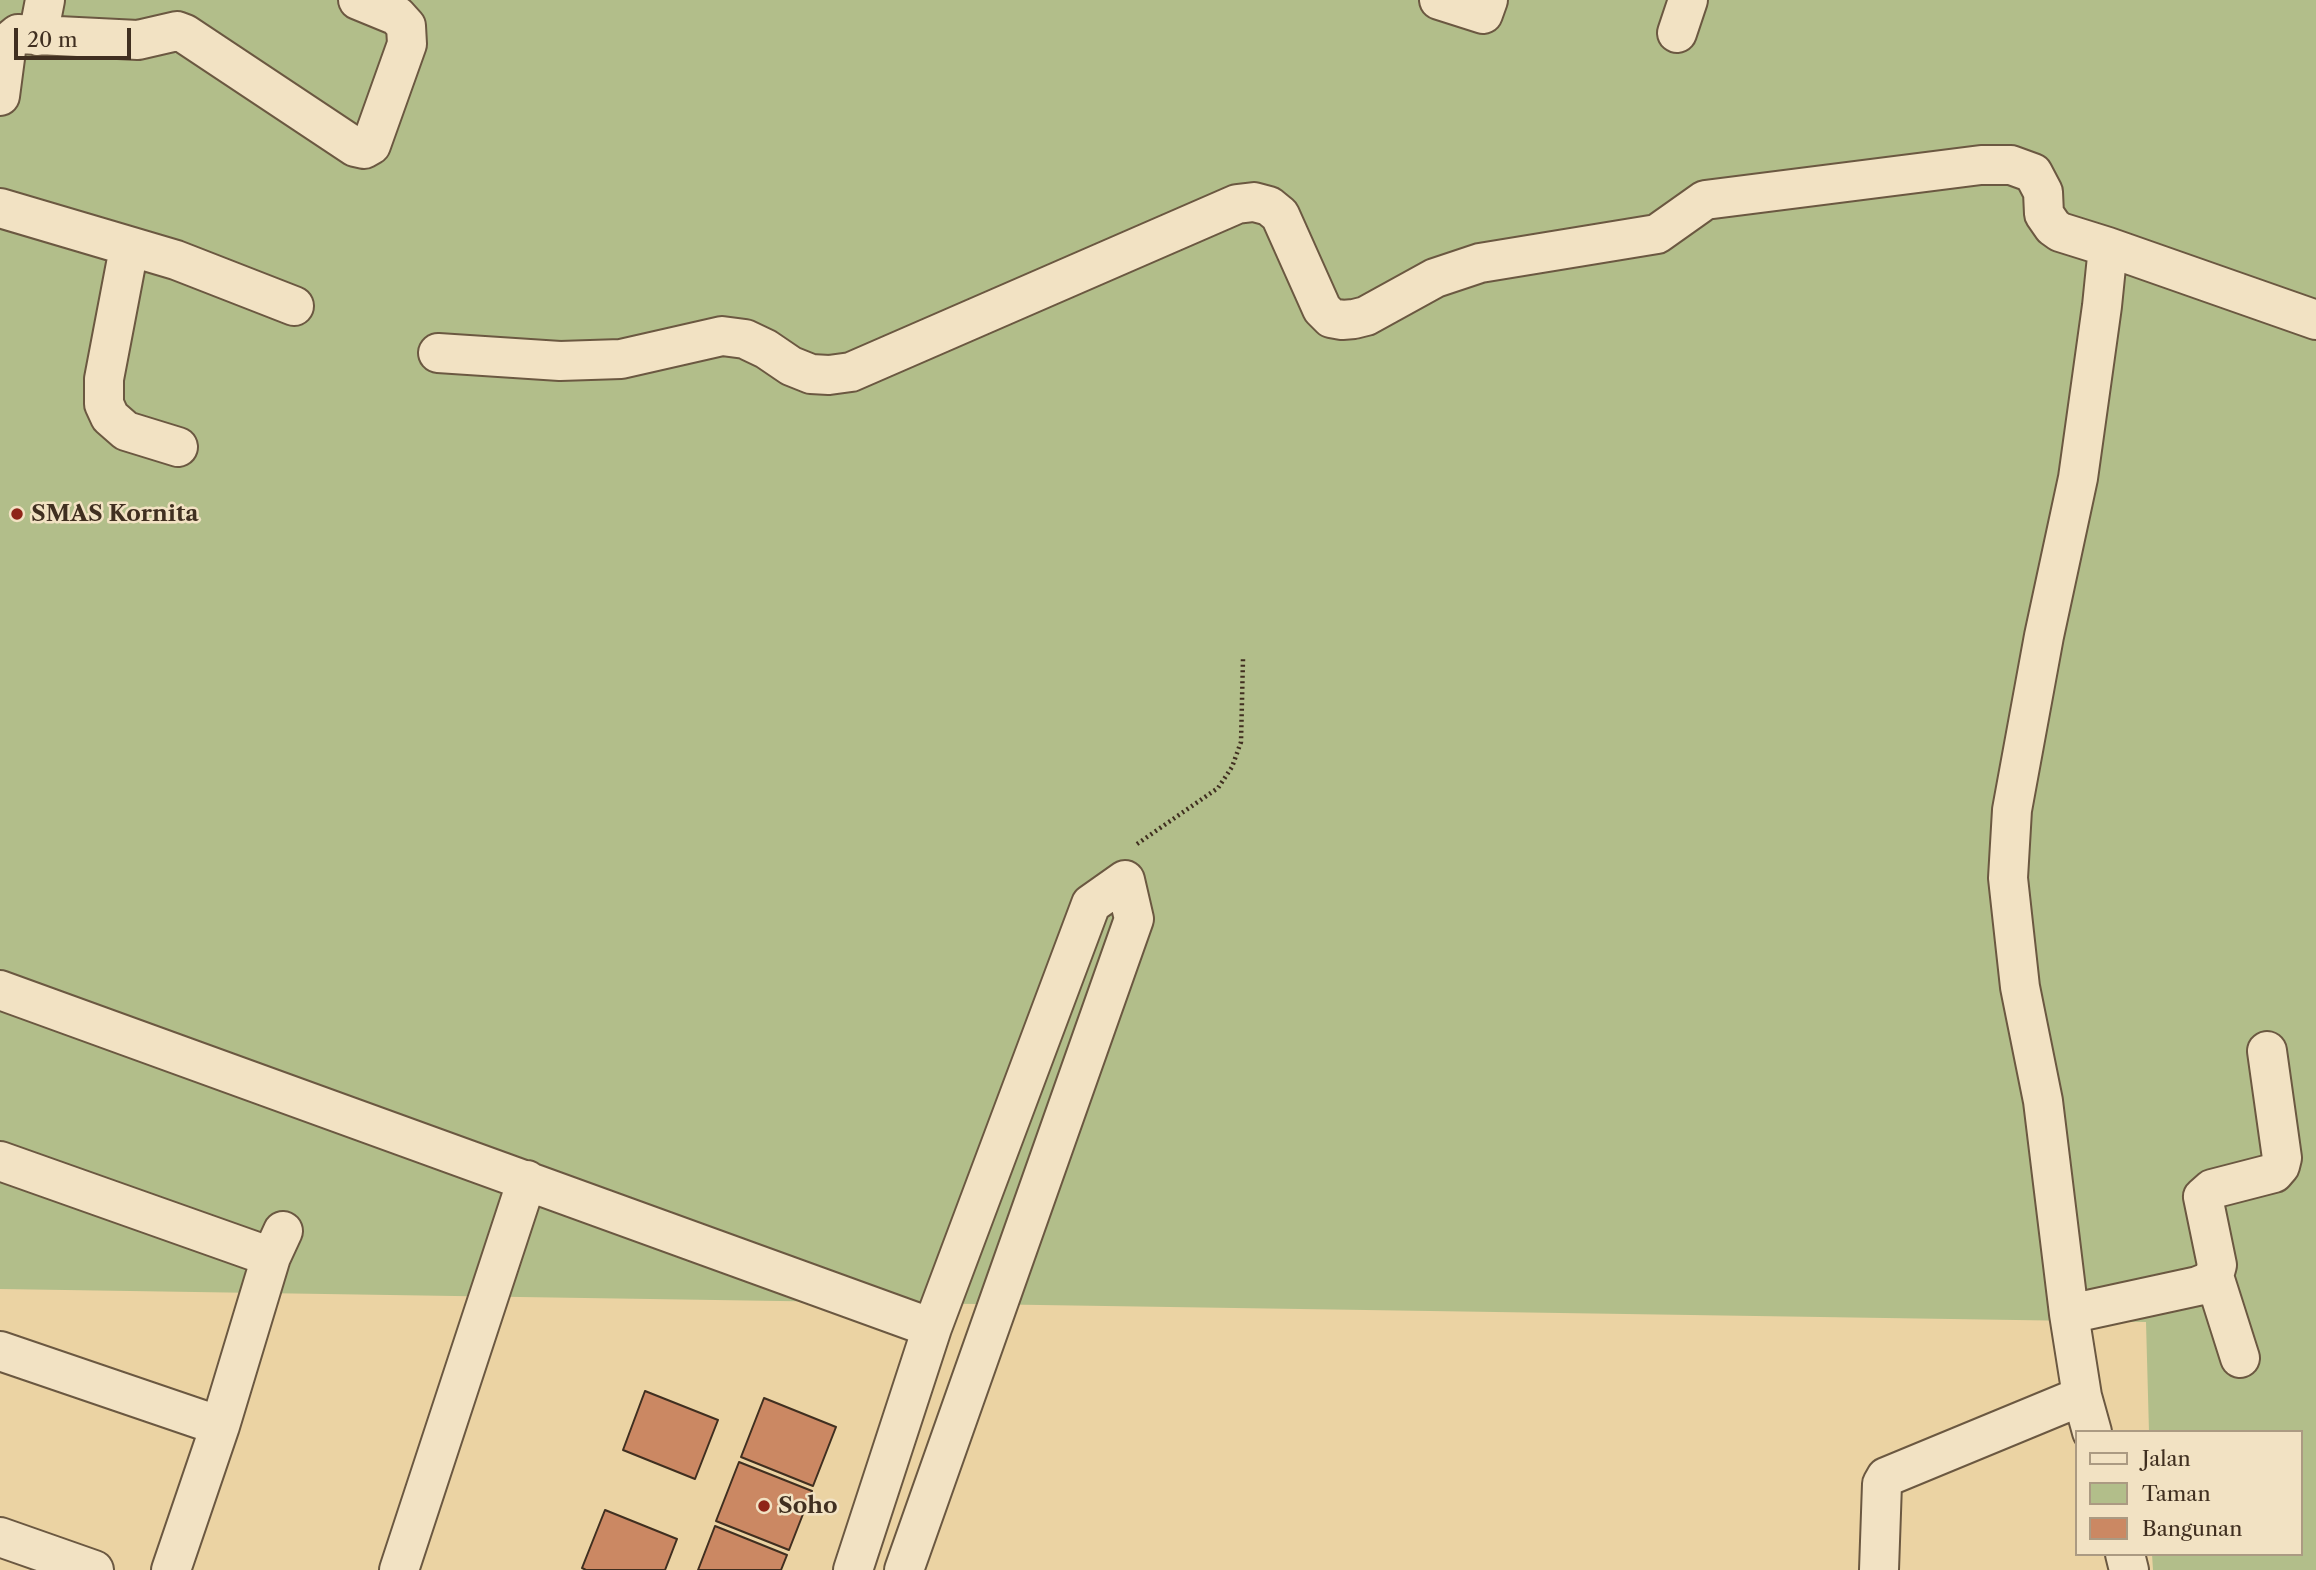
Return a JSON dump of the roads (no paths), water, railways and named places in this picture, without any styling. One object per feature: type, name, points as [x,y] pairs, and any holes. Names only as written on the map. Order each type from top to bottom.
[{"type":"street","points":[[0,96],[7,43],[42,18],[138,40],[163,17],[177,31],[355,147],[364,149],[371,145],[407,44],[406,26],[397,16],[358,0]]},
{"type":"street","points":[[1443,1],[1483,14],[1488,0]]},
{"type":"street","points":[[438,353],[560,361],[621,359],[722,337],[745,339],[791,366],[811,374],[851,372],[1237,204],[1254,202],[1269,206],[1280,215],[1322,309],[1331,318],[1342,320],[1366,316],[1435,278],[1480,263],[1657,234],[1706,200],[1981,165],[2011,165],[2033,173],[2043,192],[2044,214],[2053,228],[2060,232],[2316,320]]},
{"type":"street","points":[[0,208],[176,260],[294,306]]},
{"type":"street","points":[[129,247],[104,379],[104,404],[110,417],[126,431],[178,447]]},
{"type":"street","points":[[1879,1570],[1882,1484],[1886,1477],[2087,1414],[2069,1314],[2043,1101],[2020,988],[2008,878],[2012,810],[2078,478],[2108,247]]},
{"type":"street","points":[[853,1570],[932,1328],[1091,904],[1125,880],[1134,919],[904,1570]]},
{"type":"street","points":[[0,990],[932,1328]]},
{"type":"street","points":[[2069,1314],[2198,1286],[2214,1276],[2217,1265],[2203,1196],[2212,1189],[2274,1173],[2280,1166],[2282,1157],[2267,1051]]},
{"type":"street","points":[[0,1161],[277,1244],[171,1570]]},
{"type":"street","points":[[399,1570],[527,1180]]},
{"type":"street","points":[[2214,1276],[2240,1358]]},
{"type":"street","points":[[0,1350],[220,1426]]},
{"type":"street","points":[[0,1537],[94,1570]]},
{"type":"place","name":"SMAS Kornita","points":[[17,514]]},
{"type":"place","name":"Soho","points":[[764,1506]]}]
